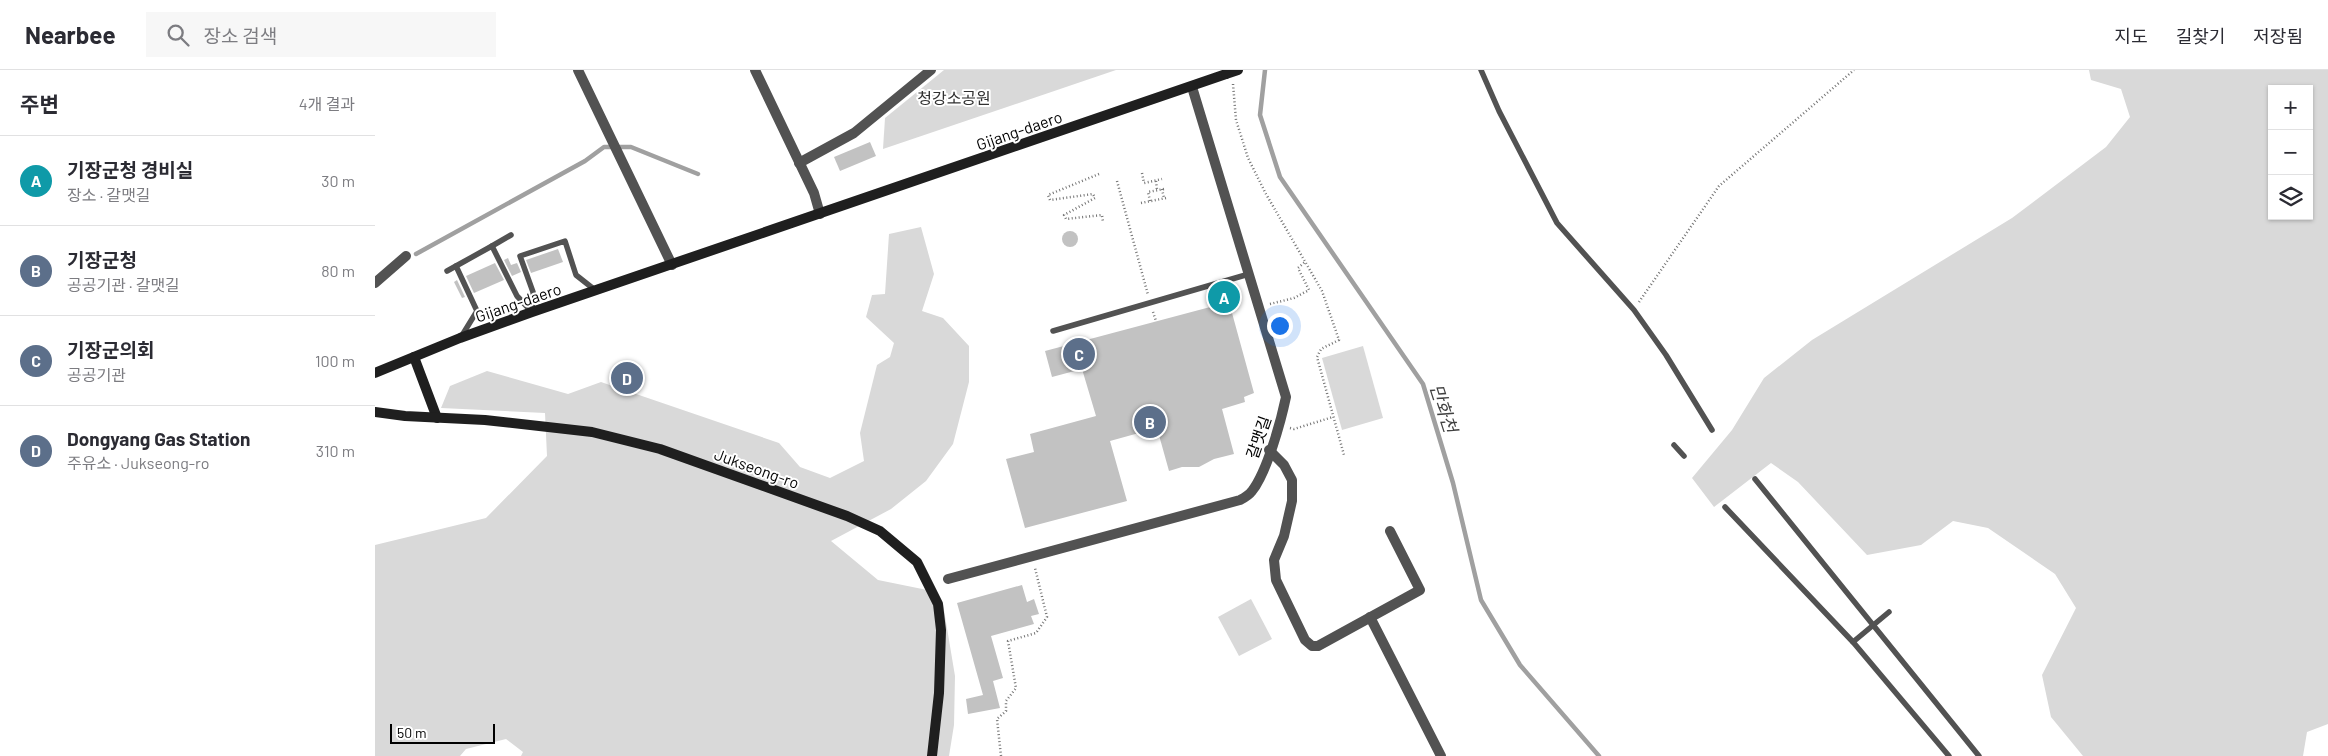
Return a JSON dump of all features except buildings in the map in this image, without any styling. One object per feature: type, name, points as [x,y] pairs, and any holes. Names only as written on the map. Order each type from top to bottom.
[{"type":"main road","name":"Gijang-daero","points":[[375,373],[460,338],[532,312],[1227,74]]},
{"type":"main road","points":[[414,357],[437,418]]},
{"type":"main road","name":"Jukseong-ro","points":[[375,412],[485,420],[592,432],[659,449],[847,516],[880,531],[917,562],[938,604],[941,630],[939,693],[931,756]]},
{"type":"street","points":[[577,70],[609,131],[672,265]]},
{"type":"street","points":[[755,70],[821,214]]},
{"type":"street","points":[[799,163],[854,133],[931,70]]},
{"type":"street","name":"갈맷길","points":[[948,579],[1239,500],[1253,490],[1279,425],[1286,397],[1192,87]]},
{"type":"street","points":[[375,283],[406,256]]},
{"type":"street","points":[[1269,450],[1290,473],[1293,490],[1284,536],[1274,560],[1274,570],[1279,588],[1305,640],[1312,646],[1318,646],[1420,590],[1390,531]]},
{"type":"street","points":[[1370,617],[1441,756]]},
{"type":"lane","points":[[1481,70],[1499,111],[1557,223],[1634,310],[1666,355],[1712,430]]},
{"type":"lane","points":[[447,271],[511,235]]},
{"type":"lane","points":[[532,312],[533,292],[520,256],[565,241],[576,275],[596,291]]},
{"type":"lane","points":[[492,246],[517,296],[532,312]]},
{"type":"lane","points":[[456,266],[477,311],[460,338]]},
{"type":"lane","points":[[1053,331],[1249,274]]},
{"type":"lane","points":[[1674,445],[1684,456]]},
{"type":"lane","points":[[1755,479],[1979,756]]},
{"type":"lane","points":[[1725,506],[1853,642],[1949,756]]},
{"type":"lane","points":[[1853,642],[1889,612]]},
{"type":"path","points":[[1634,310],[1719,186],[1854,70]]},
{"type":"path","points":[[1227,74],[1236,120],[1247,158],[1265,194],[1323,291],[1339,340],[1321,349],[1317,357],[1344,455]]},
{"type":"path","points":[[1142,173],[1144,183],[1162,179]]},
{"type":"path","points":[[1099,174],[1048,195],[1049,200],[1093,194],[1095,198],[1064,214],[1065,219],[1102,215],[1103,222]]},
{"type":"path","points":[[1117,181],[1156,322]]},
{"type":"path","points":[[1155,181],[1157,190]]},
{"type":"path","points":[[1141,203],[1150,202],[1165,198],[1163,189],[1148,192],[1150,202]]},
{"type":"path","points":[[1260,307],[1294,298],[1309,290],[1298,268],[1305,262]]},
{"type":"path","points":[[1279,425],[1294,430],[1333,417]]},
{"type":"path","points":[[1001,756],[997,719],[1006,711],[1006,701],[1016,688],[1008,641],[1037,633],[1047,617],[1032,556]]},
{"type":"green space","name":"청강소공원","points":[[944,70],[1116,70],[883,149],[885,118]]},
{"type":"green space","points":[[2089,70],[2328,70],[2328,724],[2307,732],[2303,756],[2083,756],[2051,717],[2042,675],[2076,608],[2055,574],[1988,528],[1953,521],[1921,545],[1867,555],[1798,482],[1771,463],[1714,507],[1692,478],[1732,430],[1764,378],[1812,340],[2012,218],[2106,147],[2130,117],[2121,89],[2091,80]]},
{"type":"green space","points":[[921,227],[934,274],[922,311],[943,318],[969,346],[969,382],[953,444],[926,481],[891,509],[831,541],[878,580],[937,592],[943,604],[955,676],[954,725],[949,756],[521,756],[523,752],[506,739],[466,749],[460,756],[375,756],[375,545],[486,518],[547,456],[545,413],[441,408],[450,386],[487,371],[568,394],[601,382],[779,443],[800,467],[830,478],[864,461],[860,433],[877,365],[890,357],[894,343],[866,317],[872,295],[885,294],[889,234]]},
{"type":"green space","points":[[1363,346],[1383,418],[1342,430],[1322,358]]},
{"type":"green space","points":[[1251,599],[1272,639],[1239,656],[1218,617]]},
{"type":"waterway","name":"만화천","points":[[1265,70],[1260,115],[1280,177],[1423,384],[1453,483],[1481,600],[1520,665],[1599,756]]},
{"type":"waterway","points":[[416,254],[585,161],[604,147],[631,147],[698,174]]},
{"type":"place","name":"기장군청 경비실","points":[[1224,297]]},
{"type":"place","name":"기장군의회","points":[[1079,354]]},
{"type":"place","name":"Dongyang Gas Station","points":[[627,378]]},
{"type":"place","name":"기장군청","points":[[1150,422]]}]
